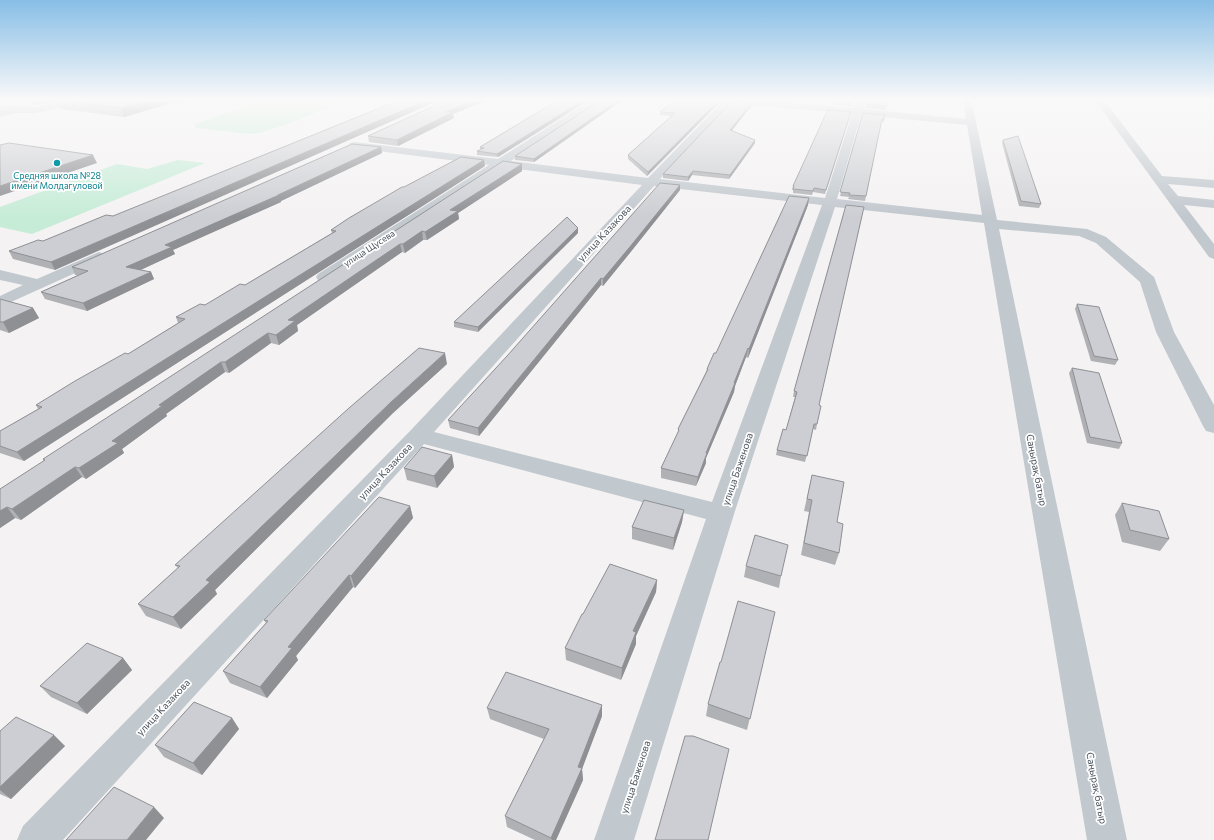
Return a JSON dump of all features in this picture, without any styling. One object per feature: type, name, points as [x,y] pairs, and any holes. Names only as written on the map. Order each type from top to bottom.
[{"type":"street","points":[[340,151],[368,138]]},
{"type":"street","name":"улица Щусева","points":[[312,286],[538,138]]},
{"type":"street","name":"улица Казакова","points":[[37,840],[419,434],[693,138]]},
{"type":"street","name":"улица Баженова","points":[[614,840],[721,514],[830,202],[849,138]]},
{"type":"street","name":"Саңырақ батыр","points":[[975,138],[1107,840]]},
{"type":"street","points":[[1127,138],[1214,254]]},
{"type":"street","points":[[354,145],[1089,234],[1100,240],[1148,280],[1165,332],[1214,426]]},
{"type":"street","points":[[1158,179],[1214,184]]},
{"type":"street","points":[[1175,200],[1214,204]]},
{"type":"street","points":[[1198,231],[1214,233]]},
{"type":"street","points":[[0,302],[37,284],[109,253]]},
{"type":"street","points":[[0,275],[37,284]]},
{"type":"street","points":[[419,434],[721,514]]},
{"type":"green space","points":[[178,160],[205,163],[32,234],[0,227],[0,207],[117,164],[147,169]]},
{"type":"building","points":[[305,138],[338,138],[51,262],[9,251],[38,240],[43,241],[106,215],[113,216]]},
{"type":"building","points":[[384,138],[401,138],[397,140]]},
{"type":"building","points":[[495,138],[522,138],[497,154],[477,151],[484,148],[480,147]]},
{"type":"building","points":[[542,138],[564,138],[534,159],[515,156]]},
{"type":"building","points":[[647,138],[681,138],[648,172],[628,155]]},
{"type":"building","points":[[697,138],[750,138],[755,140],[730,175],[693,171],[688,177],[663,174]]},
{"type":"building","points":[[815,138],[843,138],[826,190],[814,188],[813,191],[793,189]]},
{"type":"building","points":[[856,138],[878,138],[866,196],[849,195],[850,193],[840,192]]},
{"type":"building","points":[[1019,138],[1041,204],[1021,201],[1003,140]]},
{"type":"building","points":[[9,143],[93,155],[0,186],[0,145]]},
{"type":"building","points":[[352,144],[381,147],[279,195],[165,245],[172,247],[126,267],[151,272],[83,303],[41,292],[88,271],[72,267]]},
{"type":"building","points":[[461,157],[484,160],[17,452],[0,446],[0,431],[42,407],[36,405],[75,381],[125,353],[128,354],[185,319],[176,317],[200,304],[205,305],[240,284],[245,285],[336,231],[331,230],[349,218],[402,187]]},
{"type":"building","points":[[503,161],[522,164],[450,210],[458,211],[425,232],[422,231],[403,244],[400,244],[288,320],[295,321],[276,335],[268,333],[225,362],[221,362],[159,405],[162,406],[112,441],[118,443],[79,468],[75,467],[12,509],[7,507],[0,511],[0,489],[45,460],[43,459]]},
{"type":"building","points":[[660,183],[680,185],[603,279],[601,278],[478,428],[448,420],[507,356]]},
{"type":"building","points":[[789,196],[809,198],[706,453],[698,477],[661,468],[679,430],[678,429],[708,369],[714,353],[716,353]]},
{"type":"building","points":[[846,205],[864,207],[819,405],[821,406],[817,424],[814,424],[807,456],[777,450],[783,429],[786,430],[797,392],[794,391]]},
{"type":"building","points":[[567,217],[578,228],[478,327],[454,322]]},
{"type":"building","points":[[0,299],[33,308],[0,322]]},
{"type":"building","points":[[1077,304],[1099,307],[1118,360],[1094,356]]},
{"type":"building","points":[[419,348],[445,353],[391,402],[206,580],[210,582],[173,617],[138,604],[180,566],[175,565],[349,408]]},
{"type":"building","points":[[1072,368],[1099,373],[1122,443],[1090,437]]},
{"type":"building","points":[[422,447],[452,455],[434,476],[404,468]]},
{"type":"building","points":[[812,475],[844,482],[837,522],[843,524],[839,553],[804,543],[812,500],[807,499]]},
{"type":"building","points":[[379,497],[410,506],[288,647],[292,648],[260,687],[223,671],[268,621],[264,620]]},
{"type":"building","points":[[644,500],[684,510],[674,538],[632,527]]},
{"type":"building","points":[[1122,503],[1159,511],[1169,539],[1130,530]]},
{"type":"building","points":[[755,535],[788,545],[781,576],[746,566]]},
{"type":"building","points":[[610,564],[657,580],[633,631],[636,632],[622,668],[565,648]]},
{"type":"building","points":[[738,601],[775,612],[750,719],[708,704]]},
{"type":"building","points":[[87,643],[123,658],[77,703],[40,686]]},
{"type":"building","points":[[506,672],[602,705],[578,767],[582,768],[551,838],[505,816],[549,729],[487,708]]},
{"type":"building","points":[[194,702],[232,718],[193,763],[155,745]]},
{"type":"building","points":[[16,717],[54,735],[0,787],[0,731]]},
{"type":"building","points":[[685,736],[693,736],[729,749],[708,840],[655,840]]},
{"type":"building","points":[[114,787],[154,807],[127,840],[66,840]]},
{"type":"place","name":"Средняя школа №28 имени Молдагуловой","points":[[57,163]]}]
